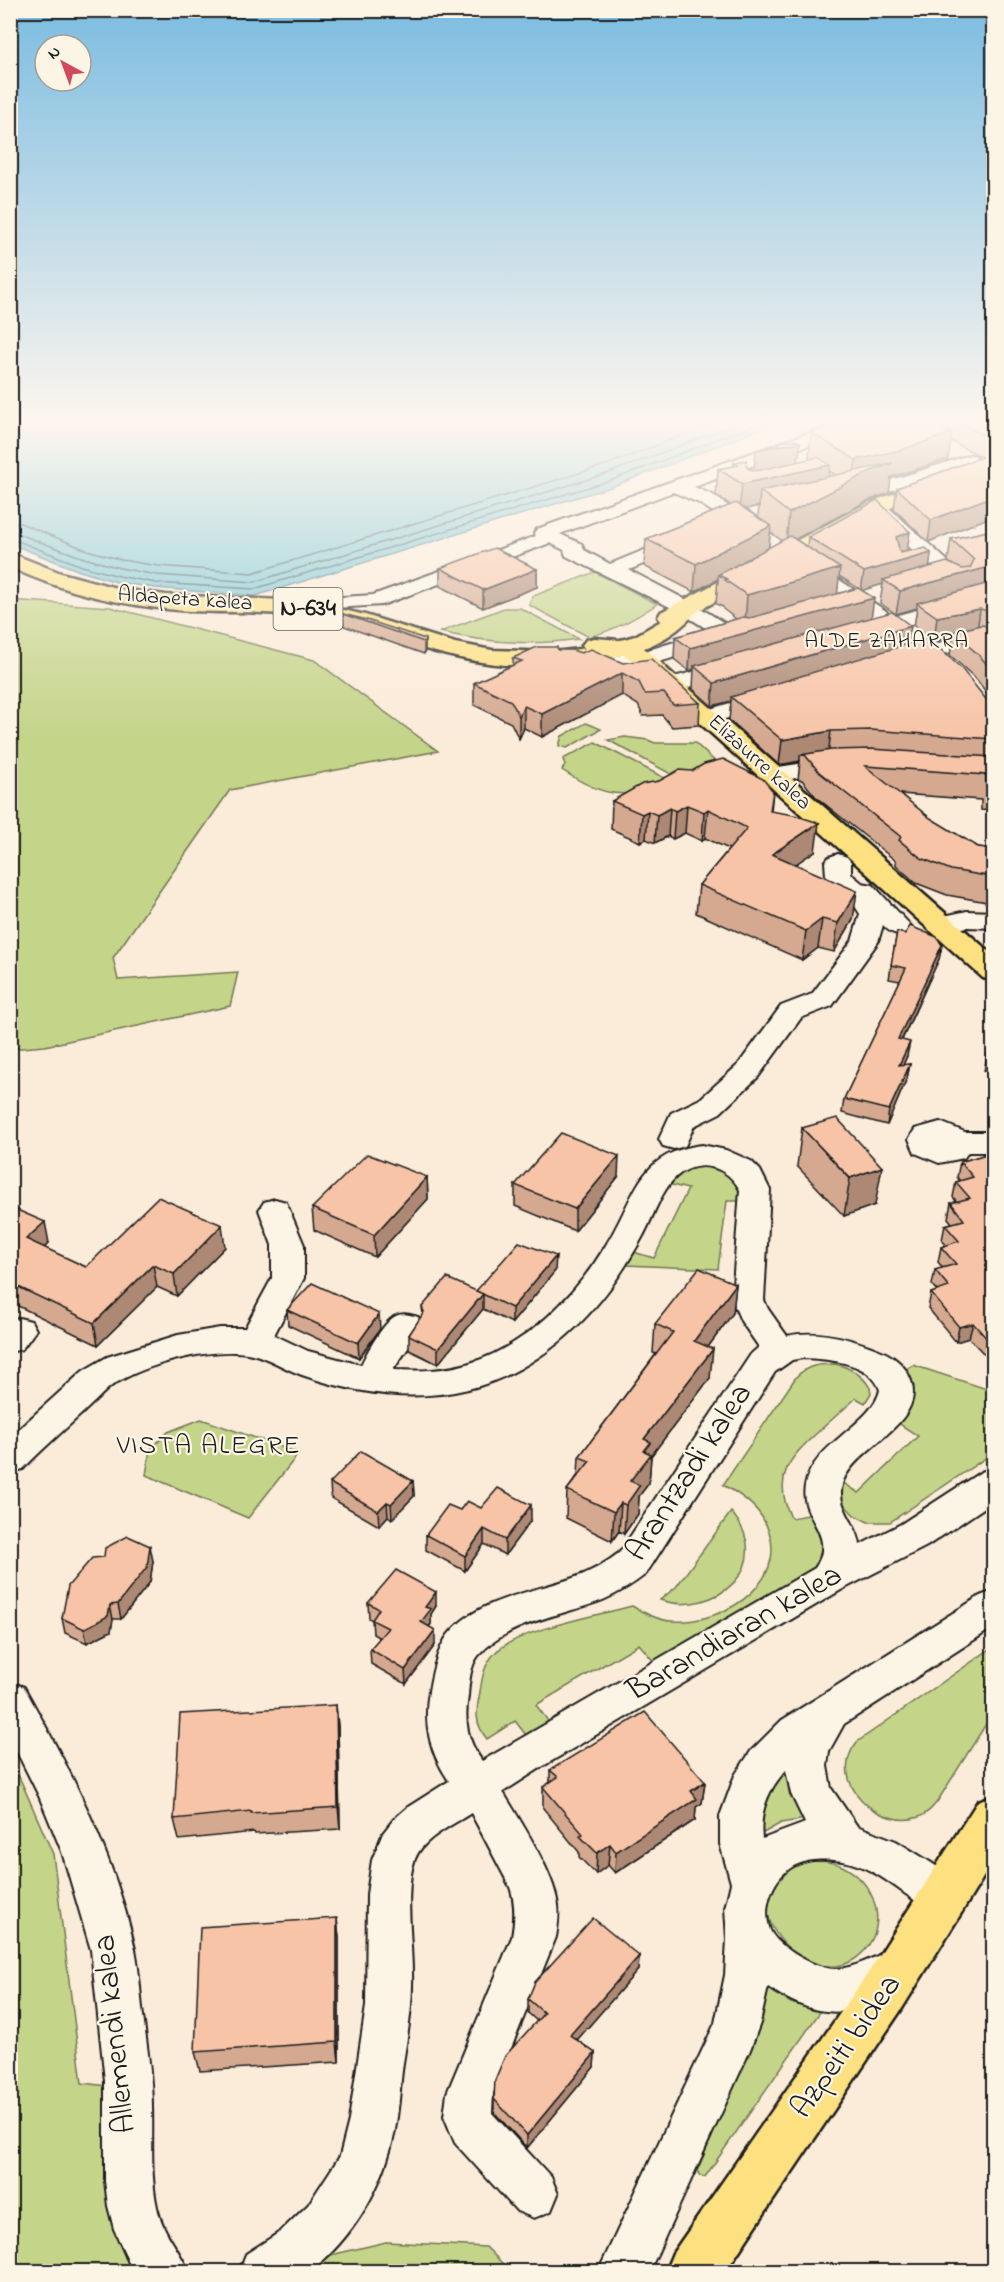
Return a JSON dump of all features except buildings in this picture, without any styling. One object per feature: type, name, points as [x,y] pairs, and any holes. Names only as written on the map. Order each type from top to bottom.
[{"type":"main road","name":"N-634","points":[[468,653],[515,661],[568,659],[614,650],[839,526]]},
{"type":"main road","name":"Aldapeta kalea","points":[[10,559],[53,579],[99,593],[142,600],[332,612],[468,653]]},
{"type":"main road","points":[[614,650],[651,665],[662,639],[676,617]]},
{"type":"main road","name":"N-634","points":[[468,653],[614,650]]},
{"type":"main road","name":"Elizaurre kalea","points":[[651,665],[772,775],[850,859],[939,925],[993,972]]},
{"type":"main road","name":"Azpeiti bidea","points":[[692,2271],[904,1964],[946,1898],[993,1816]]},
{"type":"street","points":[[562,526],[544,533],[576,548],[573,552],[609,571],[732,526]]},
{"type":"street","points":[[899,526],[946,575],[988,600]]},
{"type":"street","points":[[334,602],[375,601],[542,540]]},
{"type":"street","points":[[794,558],[890,623],[948,667]]},
{"type":"street","points":[[613,570],[676,617],[727,633],[651,665]]},
{"type":"street","points":[[925,581],[946,575]]},
{"type":"street","points":[[834,606],[879,593]]},
{"type":"street","points":[[845,636],[988,600]]},
{"type":"street","points":[[884,663],[927,651],[988,640]]},
{"type":"street","points":[[682,682],[757,662]]},
{"type":"street","points":[[718,714],[785,693]]},
{"type":"street","points":[[772,775],[828,765],[858,764]]},
{"type":"street","points":[[675,1139],[681,1120],[710,1106],[748,1071],[791,1012],[822,1000],[865,942],[873,914],[861,895],[839,876],[850,859],[899,927]]},
{"type":"street","points":[[939,925],[967,919],[993,920]]},
{"type":"street","points":[[957,1142],[993,1142]]},
{"type":"street","points":[[10,1459],[103,1374],[154,1354],[211,1341],[254,1342],[297,1360],[372,1379],[413,1383],[449,1381],[475,1375],[523,1352],[562,1321],[613,1264],[665,1169],[673,1163],[695,1156],[707,1156],[728,1161],[743,1170],[753,1183],[755,1190],[748,1300],[753,1314],[780,1351],[789,1347],[811,1345],[855,1354],[878,1364],[886,1370],[897,1385],[897,1394],[889,1408],[827,1474],[823,1498],[827,1512],[844,1528],[867,1535],[898,1538],[914,1535]]},
{"type":"street","points":[[254,1342],[288,1278],[288,1245],[275,1210]]},
{"type":"street","points":[[372,1379],[385,1352],[406,1326]]},
{"type":"street","name":"Arantzadi kalea","points":[[534,2194],[477,2133],[468,2116],[470,2093],[534,1937],[537,1920],[532,1888],[477,1786],[452,1750],[445,1726],[445,1713],[453,1665],[458,1653],[480,1631],[503,1617],[602,1585],[625,1572],[759,1369],[770,1357],[780,1351]]},
{"type":"street","name":"Barandiaran kalea","points":[[477,1786],[828,1580],[914,1535],[993,1482]]},
{"type":"street","points":[[828,1580],[838,1567],[842,1554],[842,1541],[835,1522]]},
{"type":"street","points":[[752,1882],[740,1831],[748,1791],[772,1754],[796,1733],[828,1715],[993,1607]]},
{"type":"street","name":"Allemendi kalea","points":[[10,1699],[29,1732],[86,1856],[113,1951],[128,2082],[129,2193],[143,2242],[152,2258],[165,2271]]},
{"type":"street","points":[[828,1715],[813,1737],[806,1758],[806,1776],[818,1808],[842,1840]]},
{"type":"street","points":[[264,2271],[284,2261],[310,2241],[331,2216],[352,2183],[365,2152],[373,2119],[390,1989],[390,1884],[397,1849],[408,1833],[423,1821],[477,1786]]},
{"type":"street","points":[[623,2271],[734,2034],[742,2008],[749,1940],[746,1918],[747,1901],[752,1882],[764,1865],[779,1851],[796,1844],[816,1840],[842,1840],[885,1858],[946,1898]]},
{"type":"street","points":[[749,1940],[783,1973],[803,1985],[818,1989],[844,1992],[872,1984],[904,1964]]},
{"type":"green space","points":[[595,572],[657,604],[624,624],[589,637],[529,605],[533,596]]},
{"type":"green space","points":[[10,600],[110,607],[314,660],[438,751],[230,790],[113,958],[118,980],[238,972],[230,1006],[45,1046],[11,1049]]},
{"type":"green space","points":[[504,608],[520,608],[579,639],[510,642],[475,639],[440,632]]},
{"type":"green space","points":[[586,723],[601,729],[567,748],[559,746],[562,736]]},
{"type":"green space","points":[[625,737],[655,743],[695,743],[722,768],[682,780],[608,740]]},
{"type":"green space","points":[[595,742],[678,785],[631,794],[618,794],[593,787],[562,770],[565,765],[563,759]]},
{"type":"green space","points":[[712,1165],[734,1175],[746,1201],[727,1201],[718,1269],[626,1265],[633,1252],[654,1258],[688,1189],[668,1184],[672,1178],[687,1169]]},
{"type":"green space","points":[[835,1364],[860,1375],[867,1383],[871,1393],[865,1403],[856,1398],[798,1452],[791,1461],[783,1481],[783,1492],[791,1518],[814,1514],[825,1532],[823,1564],[656,1664],[639,1644],[536,1705],[552,1726],[530,1740],[515,1721],[487,1739],[480,1728],[477,1717],[482,1682],[491,1658],[505,1645],[538,1631],[632,1606],[661,1619],[692,1620],[713,1615],[733,1606],[751,1593],[764,1578],[771,1559],[771,1539],[762,1517],[754,1507],[723,1485],[796,1377],[814,1366]]},
{"type":"green space","points":[[913,1365],[993,1391],[993,1453],[890,1522],[868,1522],[854,1515],[842,1502],[839,1495],[842,1482],[859,1493],[918,1436],[898,1423],[908,1411],[913,1398],[912,1384],[906,1369]]},
{"type":"green space","points":[[201,1419],[299,1453],[248,1518],[146,1475],[150,1450],[168,1432]]},
{"type":"green space","points":[[731,1512],[744,1532],[747,1551],[744,1568],[734,1583],[719,1594],[701,1601],[681,1604],[660,1600],[676,1587]]},
{"type":"green space","points":[[993,1647],[993,1713],[937,1802],[922,1816],[904,1819],[888,1817],[861,1800],[852,1787],[848,1773],[849,1757],[857,1742]]},
{"type":"green space","points":[[10,1756],[53,1854],[82,2083],[116,2087],[138,2271],[11,2271]]},
{"type":"green space","points":[[787,1767],[791,1793],[806,1819],[781,1823],[756,1837],[760,1805]]},
{"type":"green space","points":[[806,1861],[820,1861],[842,1866],[853,1873],[870,1892],[877,1915],[872,1939],[865,1950],[844,1964],[821,1965],[799,1956],[781,1940],[769,1919],[768,1897],[779,1877]]},
{"type":"green space","points":[[764,1986],[791,2003],[820,2012],[705,2177],[700,2176],[697,2171],[749,2049]]},
{"type":"green space","points":[[386,2242],[486,2247],[510,2271],[305,2272],[331,2255]]},
{"type":"water","points":[[11,526],[482,526],[255,596],[155,588],[117,582],[80,571],[11,544]]},
{"type":"district","name":"ALDE ZAHARRA","points":[[887,642]]},
{"type":"district","name":"VISTA ALEGRE","points":[[209,1446]]}]
